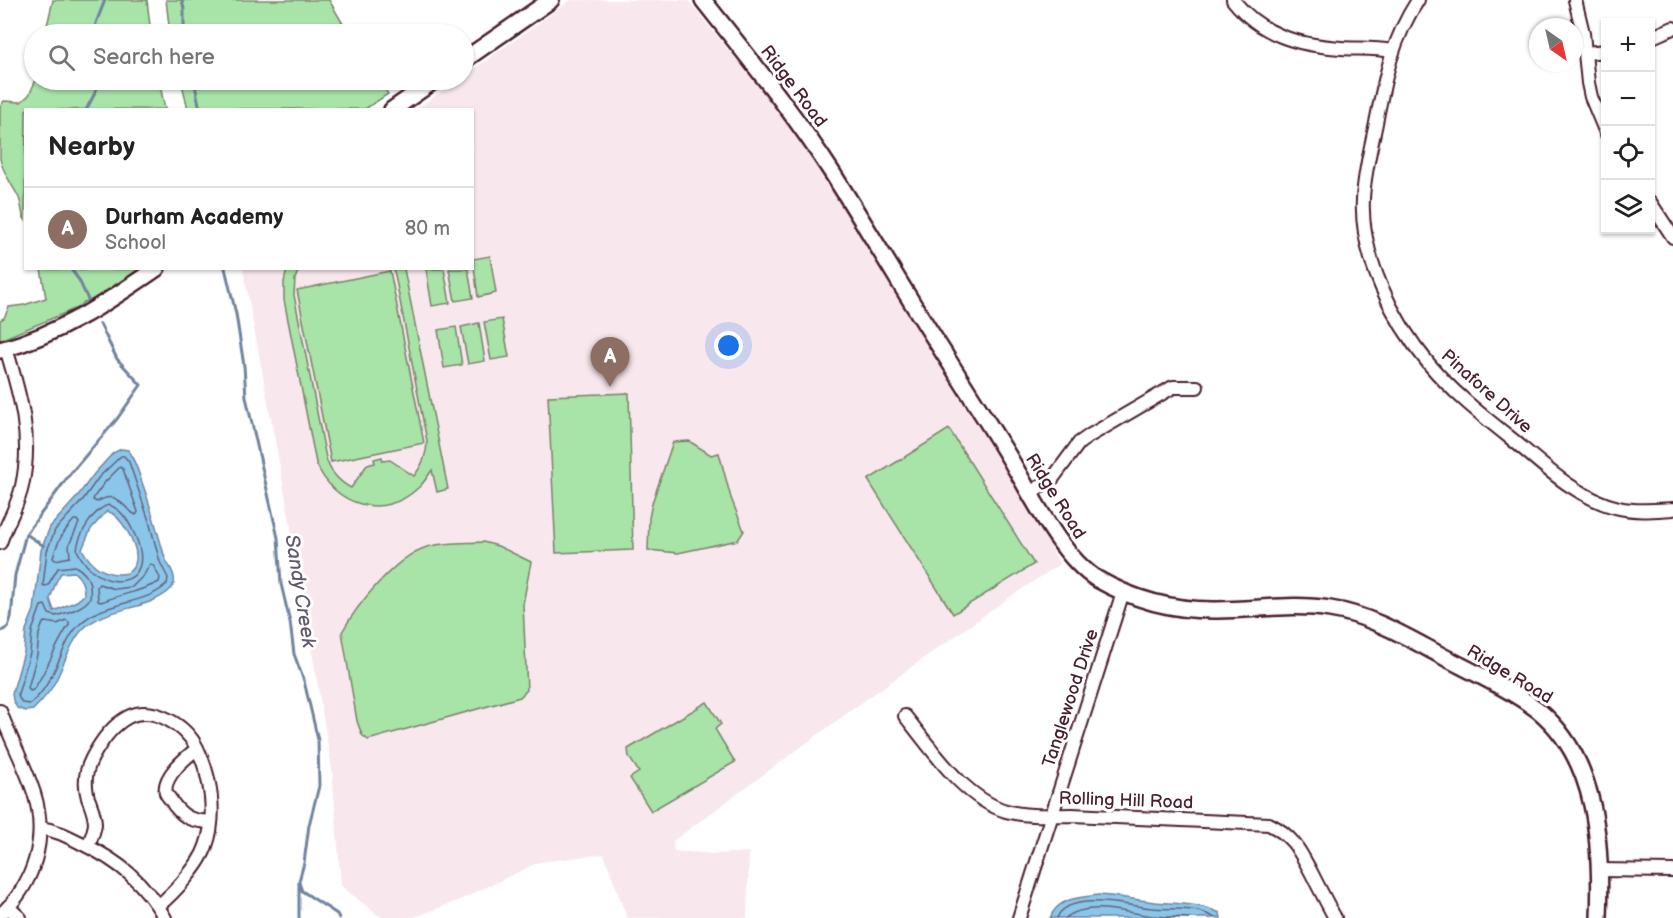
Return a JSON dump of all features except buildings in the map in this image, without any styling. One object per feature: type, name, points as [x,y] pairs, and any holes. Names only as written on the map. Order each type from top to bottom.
[{"type":"street","points":[[474,53],[551,0]]},
{"type":"street","name":"Ridge Road","points":[[703,0],[782,101],[831,171],[1057,538],[1077,562],[1096,578],[1123,592],[1181,609],[1218,610],[1288,606],[1344,612],[1393,631],[1510,692],[1536,709],[1566,741],[1578,761],[1586,782],[1594,816],[1599,870],[1599,918]]},
{"type":"street","points":[[1233,0],[1256,23],[1282,36],[1342,48],[1392,51]]},
{"type":"street","name":"Pinafore Drive","points":[[1418,0],[1392,51],[1363,198],[1365,233],[1370,255],[1400,323],[1431,366],[1464,399],[1527,452],[1578,490],[1600,502],[1621,509],[1649,511],[1673,509]]},
{"type":"street","points":[[1575,0],[1583,33],[1591,97],[1602,126]]},
{"type":"street","points":[[1655,36],[1673,28]]},
{"type":"street","points":[[1586,53],[1601,51]]},
{"type":"street","points":[[395,108],[421,90]]},
{"type":"street","points":[[1655,210],[1673,237]]},
{"type":"street","points":[[0,543],[22,487],[27,442],[25,417],[3,349],[41,337],[83,317],[154,270]]},
{"type":"street","points":[[1030,493],[1053,478],[1079,443],[1089,436],[1173,387],[1197,387]]},
{"type":"street","name":"Tanglewood Drive","points":[[1019,918],[1123,592]]},
{"type":"street","points":[[0,711],[34,794],[40,828],[37,855],[29,878],[4,911],[20,918]]},
{"type":"street","points":[[88,846],[95,822],[87,789],[86,772],[93,757],[115,727],[129,716],[145,713],[170,721],[186,732],[197,748],[208,777],[211,822],[202,856],[178,887],[158,906]]},
{"type":"street","name":"Rolling Hill Road","points":[[905,716],[964,786],[1005,811],[1269,824],[1281,830],[1294,842],[1335,918]]},
{"type":"street","points":[[197,748],[172,774],[166,787],[166,793],[180,812],[191,820],[211,822]]},
{"type":"street","points":[[40,828],[62,833],[110,857],[132,874],[165,918]]},
{"type":"street","points":[[1599,870],[1673,871]]},
{"type":"shaded area","points":[[571,0],[688,0],[797,134],[863,234],[1060,564],[861,703],[673,841],[674,851],[715,854],[749,852],[747,918],[627,918],[604,854],[539,862],[460,900],[412,918],[382,918],[341,886],[332,769],[287,505],[243,270],[474,270],[474,108],[417,108],[444,90],[474,90],[474,69]]},
{"type":"green space","points":[[53,0],[147,0],[150,24],[47,24]]},
{"type":"green space","points":[[166,0],[329,0],[343,24],[169,24]]},
{"type":"green space","points":[[31,90],[161,90],[165,108],[24,108],[24,218],[19,198],[1,164],[0,107],[4,101],[21,102]]},
{"type":"green space","points":[[183,90],[385,90],[388,94],[367,108],[188,108]]},
{"type":"green space","points":[[490,256],[496,293],[478,297],[474,259]]},
{"type":"green space","points":[[41,270],[142,270],[98,299],[84,302],[77,308],[0,340],[0,320],[4,318],[9,307],[46,298]]},
{"type":"green space","points":[[287,270],[299,270],[295,279],[294,295],[326,458],[335,476],[351,488],[367,465],[375,463],[374,459],[382,457],[383,461],[390,460],[414,476],[425,455],[427,441],[393,270],[404,270],[448,489],[437,492],[432,470],[420,486],[404,498],[390,504],[375,506],[347,499],[324,478],[316,463],[284,300]]},
{"type":"green space","points":[[426,270],[444,270],[450,303],[432,306]]},
{"type":"green space","points":[[449,270],[468,270],[473,298],[455,301]]},
{"type":"green space","points":[[390,271],[424,443],[331,462],[297,290]]},
{"type":"green space","points":[[502,319],[509,357],[491,360],[484,322]]},
{"type":"green space","points":[[479,323],[485,361],[468,364],[461,327]]},
{"type":"green space","points":[[456,327],[462,365],[444,368],[438,330]]},
{"type":"green space","points":[[629,393],[633,550],[556,553],[548,396]]},
{"type":"green space","points":[[949,429],[1034,564],[953,614],[868,480]]},
{"type":"green space","points":[[689,441],[711,455],[719,453],[731,498],[744,531],[738,540],[678,553],[648,550],[652,503],[673,442]]},
{"type":"green space","points":[[483,542],[498,546],[531,562],[523,604],[527,690],[520,697],[368,740],[362,735],[357,721],[342,632],[378,583],[415,552],[441,544]]},
{"type":"green space","points":[[707,702],[721,724],[715,729],[735,762],[651,811],[630,778],[639,772],[629,757],[628,749]]},
{"type":"water","points":[[121,449],[128,450],[133,459],[165,558],[173,573],[174,585],[161,597],[103,616],[83,629],[71,647],[51,689],[33,710],[25,711],[17,708],[12,694],[24,652],[26,630],[34,610],[41,550],[50,527],[113,453]],"holes":[[[107,511],[123,524],[134,547],[136,562],[128,573],[114,574],[101,570],[82,549],[91,529]],[[74,572],[82,582],[84,595],[77,601],[54,611],[50,599],[56,582],[61,573]]]},
{"type":"water","points":[[1098,895],[1196,906],[1220,913],[1221,918],[1050,918],[1058,906],[1064,902]]},
{"type":"waterway","points":[[96,24],[105,0]]},
{"type":"waterway","name":"Sandy Creek","points":[[182,0],[184,24]]},
{"type":"waterway","points":[[87,108],[96,90]]},
{"type":"waterway","name":"Sandy Creek","points":[[196,90],[200,108]]},
{"type":"waterway","points":[[72,270],[89,302]]},
{"type":"waterway","name":"Sandy Creek","points":[[225,270],[236,314],[246,397],[278,538],[281,584],[290,622],[294,654],[304,681],[318,740],[319,786],[299,881],[299,918]]},
{"type":"waterway","points":[[0,632],[8,627],[11,618],[15,575],[26,534],[70,474],[117,419],[141,385],[117,359],[100,324]]},
{"type":"waterway","points":[[26,534],[44,546]]},
{"type":"waterway","points":[[299,883],[302,891],[337,914],[339,918]]},
{"type":"place","name":"Durham Academy","points":[[610,387]]}]
